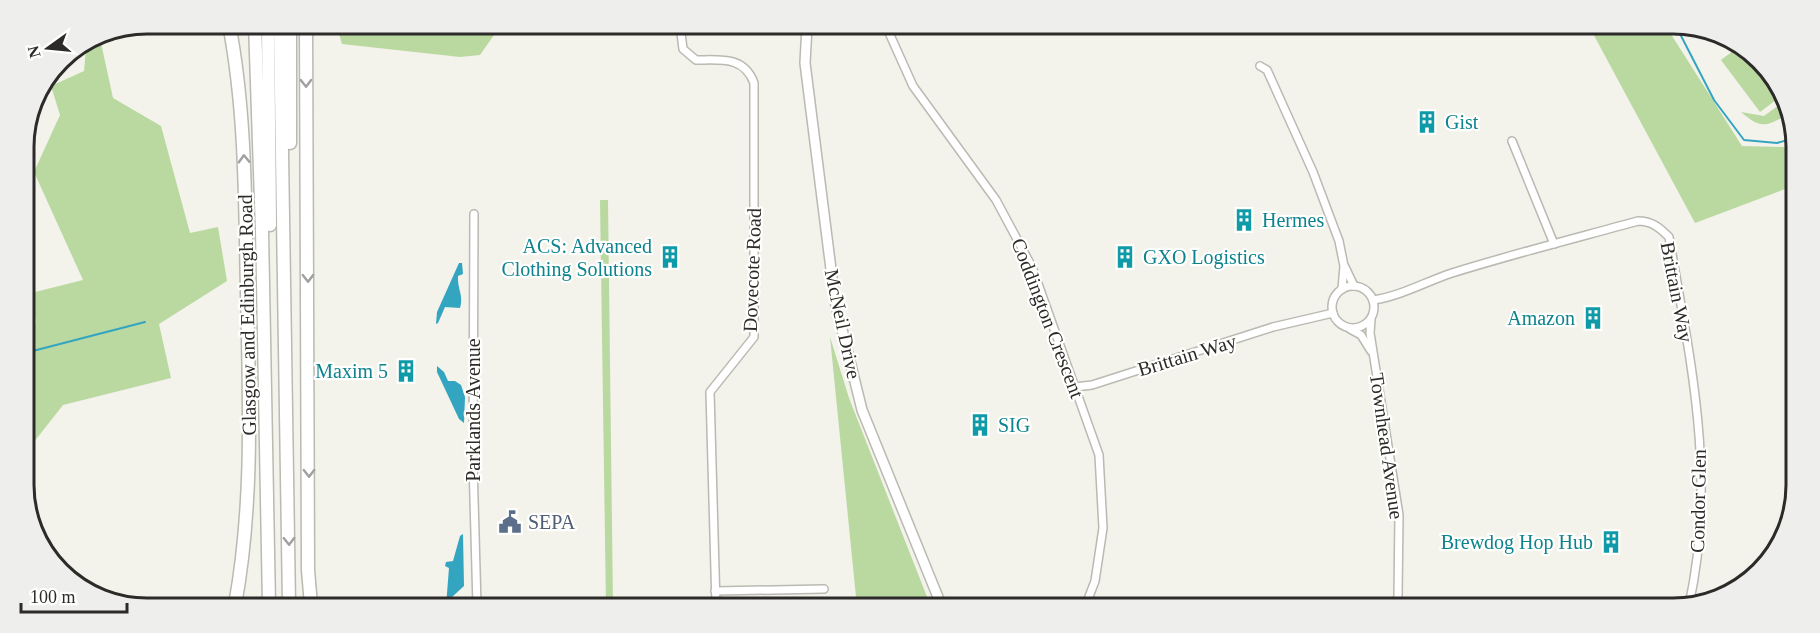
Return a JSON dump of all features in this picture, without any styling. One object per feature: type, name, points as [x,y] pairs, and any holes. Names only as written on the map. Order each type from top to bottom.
[{"type":"highway","name":"Glasgow and Edinburgh Road","points":[[230,35],[242,130],[250,444],[246,528],[236,598]]},
{"type":"highway","points":[[255,35],[268,523]]},
{"type":"highway","points":[[268,35],[271,277],[268,598]]},
{"type":"highway","points":[[280,35],[289,598]]},
{"type":"highway","points":[[287,398],[290,35]]},
{"type":"highway","points":[[306,35],[308,570],[310,598]]},
{"type":"street","name":"Dovecote Road","points":[[681,35],[683,49],[696,60],[730,60],[743,65],[750,72],[754,83],[754,337],[710,392],[715,598]]},
{"type":"street","name":"McNeil Drive","points":[[807,35],[805,63],[835,301],[862,411],[938,598]]},
{"type":"street","name":"Coddington Crescent","points":[[890,35],[913,86],[974,166],[1017,235],[1032,267],[1075,387],[1099,456],[1104,528],[1095,581],[1088,598]]},
{"type":"street","points":[[1260,66],[1267,70],[1313,172],[1339,242],[1344,266],[1354,286]]},
{"type":"street","points":[[1512,141],[1554,244]]},
{"type":"street","name":"Parklands Avenue","points":[[474,214],[473,454],[477,598]]},
{"type":"street","name":"Brittain Way","points":[[1373,300],[1386,298],[1437,278],[1554,244],[1638,221],[1648,221],[1669,237],[1696,397]]},
{"type":"street","points":[[1342,289],[1344,266]]},
{"type":"street","points":[[1354,286],[1366,290],[1375,306],[1371,319],[1361,327],[1348,328],[1337,321],[1333,313],[1334,298],[1342,289],[1354,286]]},
{"type":"street","name":"Brittain Way","points":[[1075,387],[1092,385],[1273,327],[1333,313]]},
{"type":"street","name":"Townhead Avenue","points":[[1371,319],[1374,356],[1400,515],[1398,598]]},
{"type":"street","name":"Townhead Avenue","points":[[1348,328],[1361,336],[1374,356]]},
{"type":"street","name":"Condor Glen","points":[[1691,597],[1696,573],[1703,472],[1696,397]]},
{"type":"street","points":[[715,591],[824,589]]},
{"type":"green space","points":[[1593,34],[1671,34],[1742,146],[1786,147],[1786,189],[1695,223]]},
{"type":"green space","points":[[339,35],[494,35],[480,55],[460,57],[342,44]]},
{"type":"green space","points":[[101,44],[113,98],[161,126],[190,233],[218,227],[227,281],[159,324],[171,378],[63,405],[34,442],[35,292],[83,280],[35,170],[60,115],[52,88],[54,84],[69,78],[78,78],[78,74],[84,71],[86,54]]},
{"type":"green space","points":[[1732,52],[1741,58],[1762,79],[1775,101],[1760,112],[1721,60]]},
{"type":"green space","points":[[1778,106],[1781,118],[1759,124],[1741,112],[1764,116]]},
{"type":"green space","points":[[600,200],[608,200],[613,598],[606,598]]},
{"type":"green space","points":[[830,337],[849,398],[927,598],[856,598]]},
{"type":"water","points":[[459,263],[462,263],[463,274],[458,276],[460,308],[445,307],[436,324],[437,312]]},
{"type":"water","points":[[437,366],[444,372],[448,381],[455,381],[461,385],[465,397],[464,423],[459,419],[437,372]]},
{"type":"water","points":[[463,534],[464,586],[452,598],[447,598],[449,568],[445,566],[446,562],[453,561],[460,536]]},
{"type":"waterway","points":[[1680,35],[1714,100],[1744,140],[1777,143],[1785,141]]},
{"type":"waterway","points":[[34,351],[145,322]]},
{"type":"place","name":"Gist","points":[[1427,122]]},
{"type":"place","name":"Hermes","points":[[1244,220]]},
{"type":"place","name":"ACS: Advanced Clothing Solutions","points":[[670,257]]},
{"type":"place","name":"GXO Logistics","points":[[1125,257]]},
{"type":"place","name":"Amazon","points":[[1593,318]]},
{"type":"place","name":"Maxim 5","points":[[406,371]]},
{"type":"place","name":"SIG","points":[[980,425]]},
{"type":"place","name":"SEPA","points":[[510,522]]},
{"type":"place","name":"Brewdog Hop Hub","points":[[1611,542]]}]
